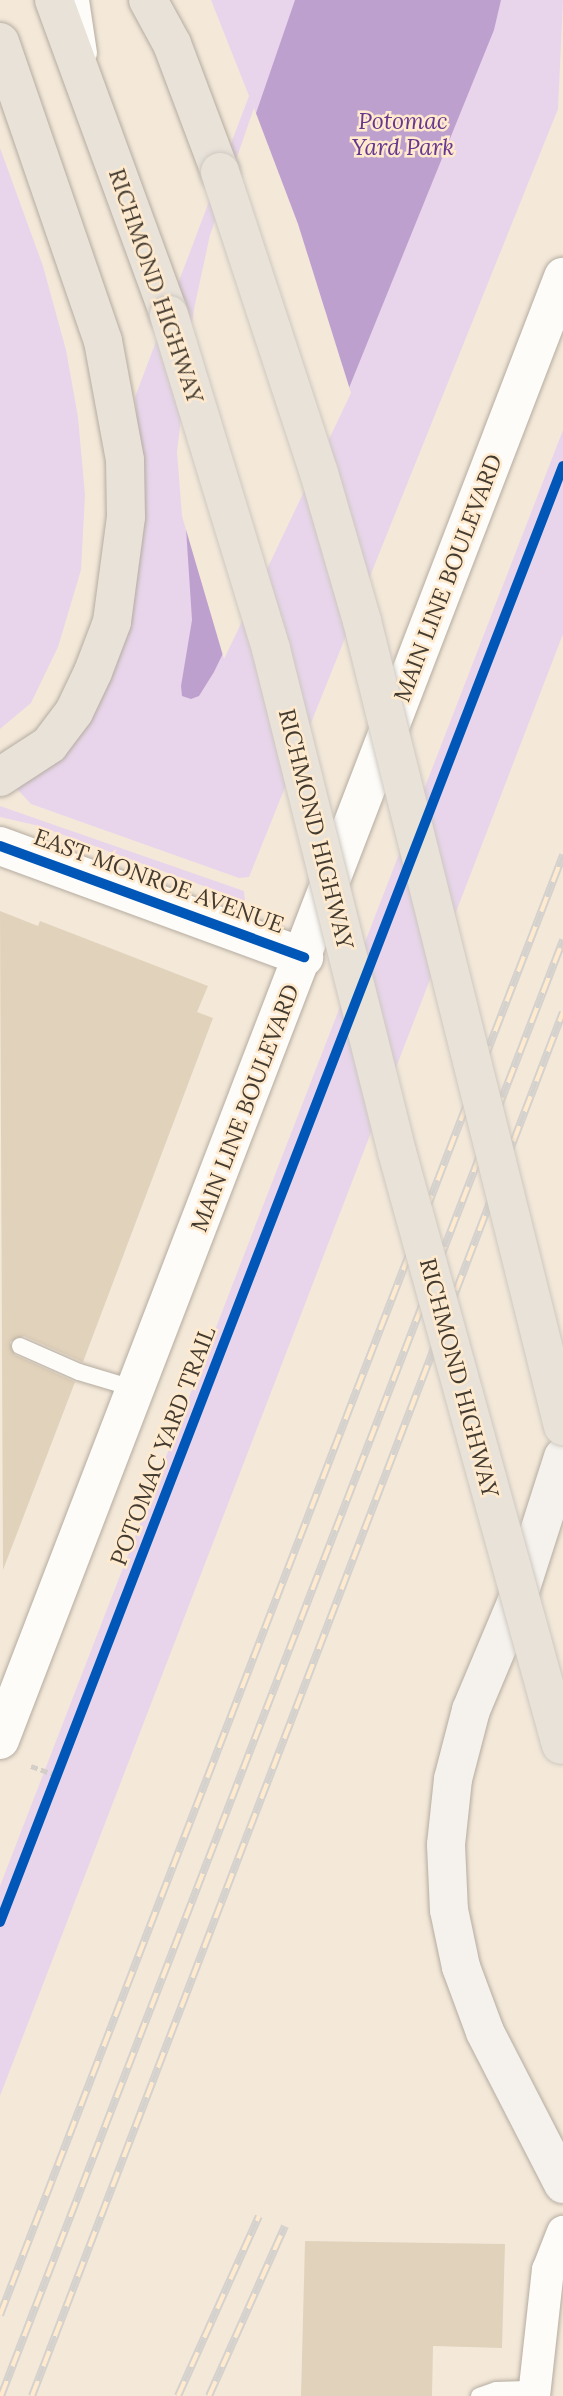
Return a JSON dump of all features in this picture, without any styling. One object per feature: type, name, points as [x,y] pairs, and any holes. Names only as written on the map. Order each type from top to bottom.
[{"type":"highway","name":"RICHMOND HIGHWAY","points":[[54,0],[169,315],[271,649],[397,1152],[562,1747]]},
{"type":"highway","points":[[148,0],[172,44],[220,172],[319,473],[362,621],[563,1426]]},
{"type":"highway","points":[[168,0],[172,44]]},
{"type":"highway","points":[[0,42],[103,341],[125,460],[126,517],[112,622],[74,712],[49,746],[0,777]]},
{"type":"main road","points":[[563,1457],[516,1602],[471,1710],[453,1779],[446,1845],[449,1910],[461,1967],[485,2032],[563,2184]]},
{"type":"street","name":"MAIN LINE BOULEVARD","points":[[0,1740],[304,957],[563,278]]},
{"type":"street","name":"EAST MONROE AVENUE","points":[[0,846],[304,957]]},
{"type":"street","points":[[534,2393],[548,2270],[563,2232]]},
{"type":"lane","points":[[81,0],[100,124]]},
{"type":"lane","points":[[20,1346],[79,1373],[136,1389]]},
{"type":"lane","points":[[479,2396],[496,2390],[534,2393]]},
{"type":"path","points":[[51,1787],[61,1762]]},
{"type":"green space","name":"Potomac Yard Park","points":[[211,0],[563,0],[558,109],[249,877],[239,878],[31,804],[16,788],[40,774],[65,747],[139,442],[135,397],[249,96]]},
{"type":"green space","points":[[0,148],[43,266],[66,350],[78,417],[85,495],[81,570],[58,647],[31,703],[0,729]]},
{"type":"green space","points":[[563,430],[563,634],[0,2096],[0,1886]]},
{"type":"green space","points":[[0,806],[244,891],[245,901],[39,826],[0,817]]},
{"type":"shaded area","points":[[295,0],[501,0],[494,30],[334,425],[214,672],[199,696],[191,699],[182,696],[181,686],[192,620],[181,452],[214,235]]},
{"type":"pier","points":[[254,108],[298,224],[351,393],[224,659],[182,516],[177,452],[194,309],[210,235]]},
{"type":"building","points":[[0,911],[38,926],[40,921],[208,986],[197,1012],[213,1018],[83,1362],[24,1336],[10,1342],[15,1355],[75,1382],[3,1570]]},
{"type":"building","points":[[305,2241],[505,2244],[502,2348],[433,2346],[432,2396],[301,2396]]},
{"type":"railway","points":[[0,2315],[563,855]]},
{"type":"railway","points":[[1,2396],[563,940]]},
{"type":"railway","points":[[32,2396],[563,1012]]},
{"type":"railway","points":[[178,2396],[259,2216]]},
{"type":"railway","points":[[209,2396],[285,2226]]},
{"type":"cycle path","name":"POTOMAC YARD TRAIL","points":[[0,1922],[563,466]]},
{"type":"cycle path","points":[[0,846],[304,957]]}]
